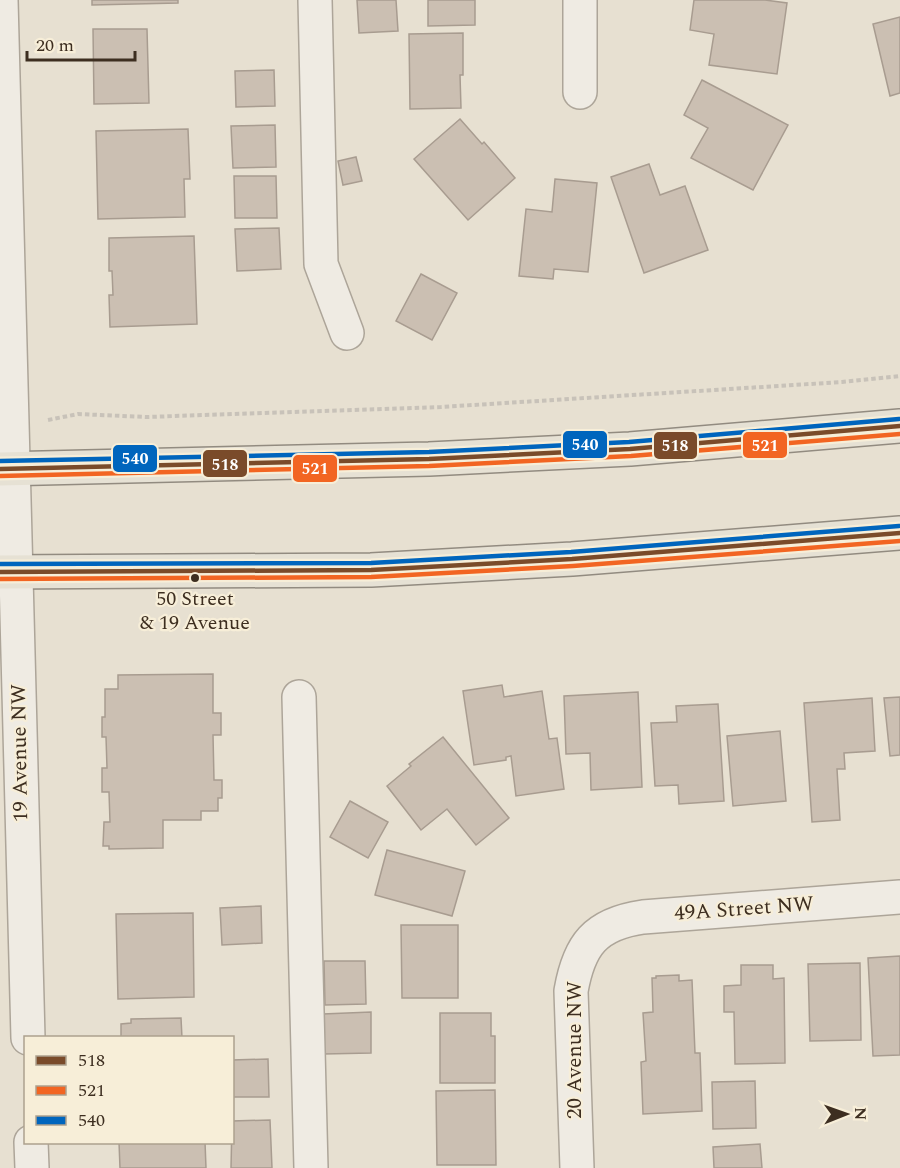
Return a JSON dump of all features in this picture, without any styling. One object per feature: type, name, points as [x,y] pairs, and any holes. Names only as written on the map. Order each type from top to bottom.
[{"type":"main road","points":[[6,469],[429,459],[607,451],[900,426]]},
{"type":"main road","points":[[8,573],[371,570],[572,559],[900,533]]},
{"type":"street","name":"19 Avenue NW","points":[[1,0],[8,573],[28,1036]]},
{"type":"street","points":[[315,0],[321,264],[347,333]]},
{"type":"street","points":[[580,0],[580,92]]},
{"type":"street","points":[[299,696],[311,1168]]},
{"type":"street","name":"49A Street NW","points":[[594,938],[606,927],[643,917],[900,897]]},
{"type":"street","name":"20 Avenue NW","points":[[577,1168],[571,991],[575,967],[594,938]]},
{"type":"street","points":[[31,1144],[32,1168]]},
{"type":"path","points":[[61,418],[78,414],[146,417],[441,407],[842,382],[900,376]]},
{"type":"building","points":[[92,0],[178,0],[178,3],[92,5]]},
{"type":"building","points":[[357,0],[396,0],[398,31],[359,33]]},
{"type":"building","points":[[428,0],[475,0],[475,25],[428,26]]},
{"type":"building","points":[[694,0],[765,0],[787,3],[777,74],[709,65],[714,34],[690,30]]},
{"type":"building","points":[[900,17],[900,93],[890,96],[873,24]]},
{"type":"building","points":[[93,29],[147,29],[149,103],[94,104]]},
{"type":"building","points":[[463,33],[463,75],[460,75],[461,108],[410,109],[409,34]]},
{"type":"building","points":[[274,70],[275,106],[236,107],[235,71]]},
{"type":"building","points":[[702,80],[788,125],[753,190],[691,158],[708,128],[684,115]]},
{"type":"building","points":[[460,119],[482,144],[484,142],[515,178],[468,220],[414,159]]},
{"type":"building","points":[[275,125],[276,167],[233,168],[231,126]]},
{"type":"building","points":[[188,129],[190,179],[184,179],[185,217],[98,219],[96,131]]},
{"type":"building","points":[[356,157],[362,181],[343,185],[338,161]]},
{"type":"building","points":[[649,164],[660,195],[685,186],[708,250],[644,273],[611,177]]},
{"type":"building","points":[[234,176],[276,176],[277,218],[235,218]]},
{"type":"building","points":[[555,179],[597,183],[588,272],[554,269],[553,279],[519,276],[526,209],[552,212]]},
{"type":"building","points":[[279,228],[281,269],[237,271],[235,229]]},
{"type":"building","points":[[194,236],[197,324],[110,327],[109,295],[113,295],[112,271],[109,271],[109,238]]},
{"type":"building","points":[[421,274],[457,293],[432,340],[396,321]]},
{"type":"building","points":[[213,674],[213,713],[221,713],[221,735],[213,735],[214,780],[222,780],[222,798],[218,798],[218,811],[201,811],[201,820],[163,820],[163,848],[109,849],[109,846],[103,846],[104,822],[110,822],[109,792],[102,792],[102,768],[107,768],[106,737],[102,737],[105,689],[118,689],[118,675]]},
{"type":"building","points":[[502,685],[504,697],[542,691],[549,739],[557,738],[564,789],[516,796],[511,756],[506,757],[506,760],[474,765],[463,691]]},
{"type":"building","points":[[638,692],[642,787],[591,790],[590,753],[566,754],[564,696]]},
{"type":"building","points":[[900,697],[900,755],[890,756],[884,698]]},
{"type":"building","points":[[872,698],[875,751],[844,753],[845,769],[837,769],[840,820],[812,822],[804,703]]},
{"type":"building","points":[[718,704],[724,801],[679,804],[678,785],[655,786],[651,723],[677,722],[676,706]]},
{"type":"building","points":[[780,731],[786,801],[733,806],[727,736]]},
{"type":"building","points":[[443,737],[509,818],[476,845],[447,809],[421,830],[387,786],[411,766],[409,764]]},
{"type":"building","points":[[350,801],[388,822],[368,858],[330,837]]},
{"type":"building","points":[[387,850],[465,871],[452,916],[375,895]]},
{"type":"building","points":[[261,906],[262,943],[222,945],[220,908]]},
{"type":"building","points":[[193,913],[194,997],[118,999],[116,914]]},
{"type":"building","points":[[401,925],[458,925],[458,998],[402,998]]},
{"type":"building","points":[[900,956],[900,1055],[873,1056],[868,958]]},
{"type":"building","points":[[324,961],[365,961],[366,1004],[325,1005]]},
{"type":"building","points":[[860,963],[861,1040],[810,1041],[808,964]]},
{"type":"building","points":[[741,965],[773,965],[773,979],[784,978],[785,1063],[735,1064],[734,1012],[724,1012],[724,986],[741,985]]},
{"type":"building","points":[[679,975],[679,981],[692,980],[695,1053],[700,1053],[702,1111],[643,1114],[641,1062],[646,1061],[643,1013],[653,1012],[652,978]]},
{"type":"building","points":[[371,1012],[371,1053],[324,1054],[323,1014]]},
{"type":"building","points":[[440,1013],[491,1013],[491,1036],[495,1036],[495,1083],[440,1083]]},
{"type":"building","points":[[181,1018],[182,1036],[121,1036],[121,1024],[131,1023],[131,1019]]},
{"type":"building","points":[[268,1059],[269,1097],[234,1097],[234,1060]]},
{"type":"building","points":[[755,1081],[756,1128],[713,1129],[712,1082]]},
{"type":"building","points":[[495,1090],[496,1165],[437,1165],[436,1091]]},
{"type":"building","points":[[270,1120],[272,1168],[231,1168],[234,1121]]},
{"type":"building","points":[[119,1144],[205,1144],[206,1168],[120,1168]]},
{"type":"building","points":[[760,1144],[762,1168],[714,1168],[713,1147]]},
{"type":"transit line","name":"540","points":[[0,461],[429,452],[629,442],[899,419]]},
{"type":"transit line","name":"518","points":[[0,469],[429,459],[630,449],[900,426]]},
{"type":"transit line","name":"521","points":[[0,476],[429,466],[631,456],[900,434]]},
{"type":"transit line","name":"540","points":[[0,564],[371,563],[571,552],[899,526]]},
{"type":"transit line","name":"518","points":[[0,572],[371,570],[572,559],[900,533]]},
{"type":"transit line","name":"521","points":[[0,579],[371,577],[573,566],[900,541]]},
{"type":"place","name":"50 Street & 19 Avenue","points":[[195,578]]}]
